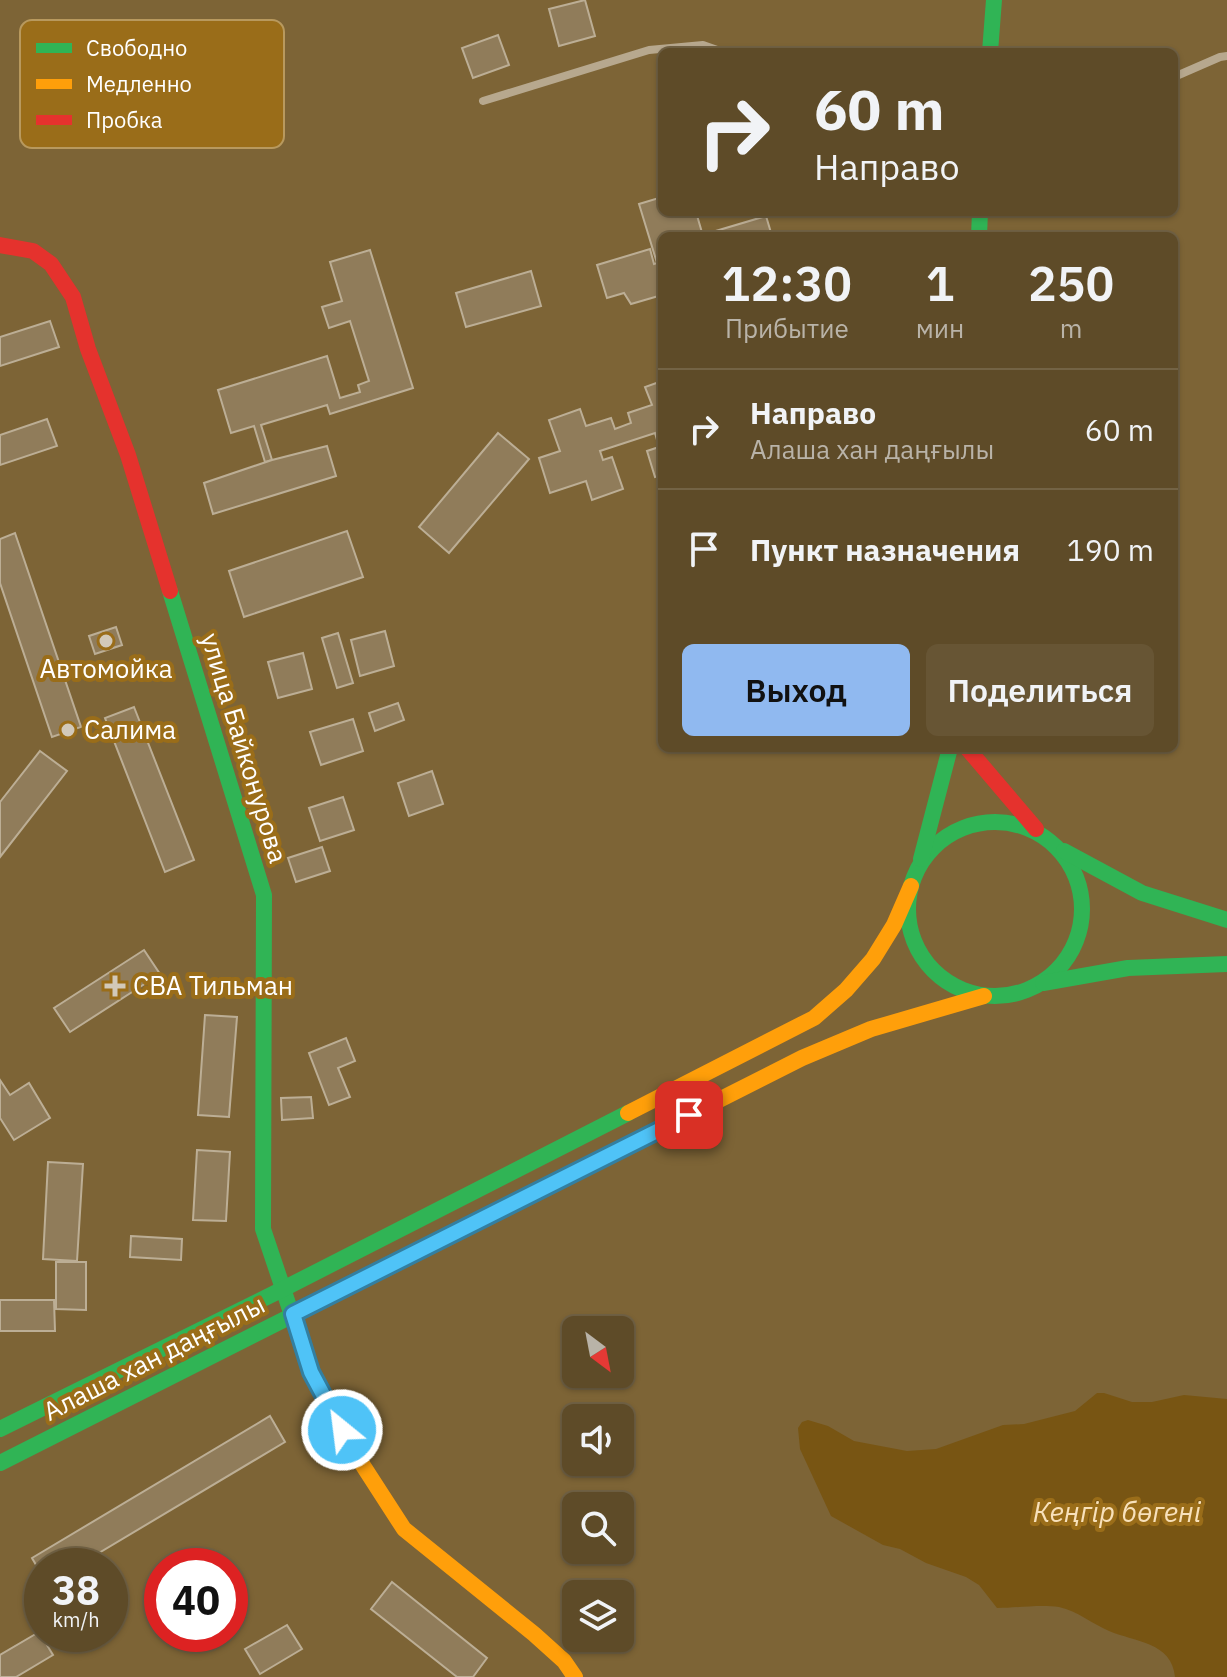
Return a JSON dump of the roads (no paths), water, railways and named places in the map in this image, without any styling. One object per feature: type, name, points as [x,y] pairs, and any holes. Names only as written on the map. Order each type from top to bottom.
[{"type":"main road","points":[[990,48],[994,0]]},
{"type":"main road","name":"улица Байконурова","points":[[0,245],[33,251],[51,264],[73,297],[88,349],[128,455],[264,895],[261,1213],[271,1257],[311,1372],[351,1446],[404,1529],[534,1634],[564,1661],[575,1677]]},
{"type":"main road","points":[[949,752],[919,867],[911,886],[908,908],[910,929],[917,950],[929,967],[946,982],[984,996],[1013,993],[1051,976],[1067,958],[1078,937],[1082,916],[1081,893],[1075,874],[970,752]]},
{"type":"main road","points":[[919,867],[931,850],[968,826],[1007,823],[1048,840],[1121,885],[1164,903],[1227,920]]},
{"type":"main road","name":"Алаша хан даңғылы","points":[[0,1429],[283,1289],[814,1018],[842,996],[888,940],[911,886]]},
{"type":"main road","points":[[1037,984],[1128,968],[1227,964]]},
{"type":"main road","name":"Алаша хан даңғылы","points":[[0,1463],[802,1058],[871,1029],[984,996]]},
{"type":"street","points":[[671,48],[703,45],[712,48]]},
{"type":"street","points":[[483,101],[658,49]]},
{"type":"street","points":[[1178,75],[1227,56]]},
{"type":"water","name":"Кеңгір бөгені","points":[[1097,1393],[1132,1402],[1152,1402],[1184,1395],[1227,1399],[1227,1677],[1175,1677],[1172,1665],[1160,1650],[1109,1631],[1066,1609],[1044,1606],[997,1608],[979,1585],[966,1577],[883,1545],[831,1516],[800,1449],[798,1428],[808,1420],[828,1426],[854,1441],[907,1451],[936,1449],[1003,1425],[1024,1424],[1075,1411]]},
{"type":"place","name":"Автомойка","points":[[106,641]]},
{"type":"place","name":"Салима","points":[[68,730]]},
{"type":"place","name":"СВА Тильман","points":[[115,986]]}]
